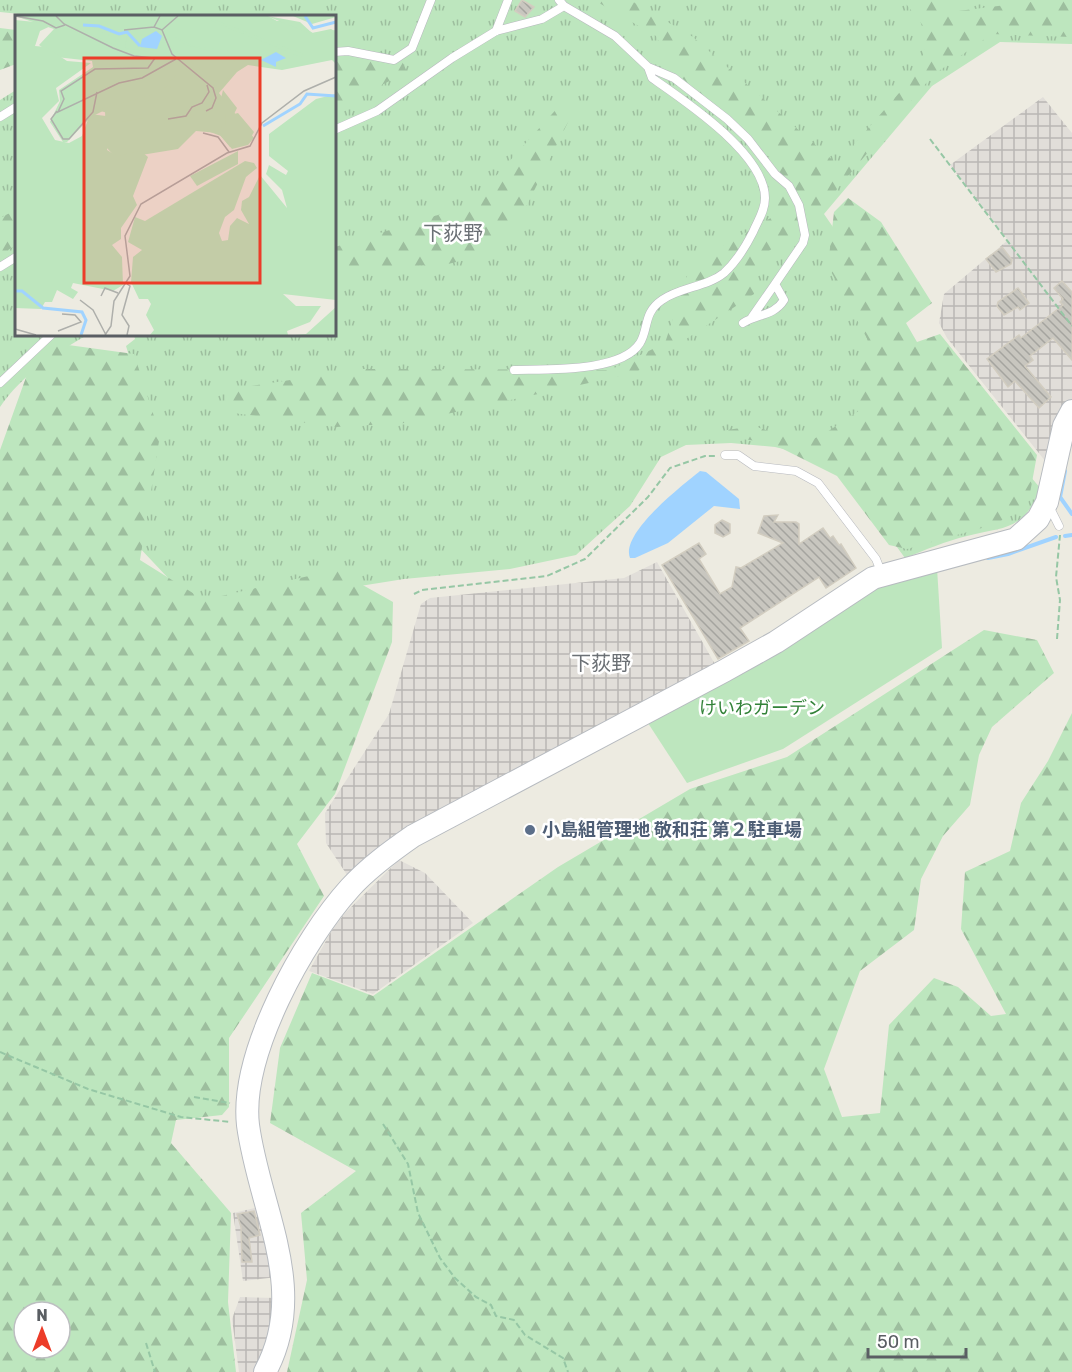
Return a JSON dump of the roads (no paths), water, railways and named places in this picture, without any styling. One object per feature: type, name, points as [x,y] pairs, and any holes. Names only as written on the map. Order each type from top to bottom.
[{"type":"street","points":[[265,1372],[282,1325],[284,1275],[248,1124],[253,1065],[273,1010],[310,945],[350,889],[380,860],[413,836],[755,653],[856,588],[883,575],[950,555],[1007,543],[1024,533],[1038,519],[1064,426],[1072,411]]},
{"type":"lane","points":[[336,52],[348,51],[394,60],[412,48],[431,0]]},
{"type":"lane","points":[[496,31],[508,0]]},
{"type":"lane","points":[[336,129],[377,111],[452,58],[496,31],[542,19],[561,3],[615,36],[648,67],[674,78],[727,119],[762,155],[775,174],[789,186],[799,204],[805,234],[795,256],[746,321],[768,314],[781,305],[784,300],[775,284]]},
{"type":"lane","points":[[514,370],[603,364],[623,357],[640,343],[646,318],[659,302],[672,294],[722,275],[734,263],[764,210],[765,196],[756,173],[745,155],[713,123],[652,78],[648,67]]},
{"type":"lane","points":[[0,117],[15,108]]},
{"type":"lane","points":[[0,267],[15,258]]},
{"type":"lane","points":[[0,383],[50,336]]},
{"type":"lane","points":[[725,455],[738,455],[754,466],[796,471],[819,483],[876,559],[883,575]]},
{"type":"lane","points":[[1046,495],[1059,526]]},
{"type":"water","points":[[700,471],[706,472],[739,499],[740,509],[714,506],[668,543],[635,558],[630,558],[629,548],[643,523]]},
{"type":"waterway","points":[[1065,471],[1060,497],[1072,514]]},
{"type":"waterway","points":[[1065,536],[1072,535]]},
{"type":"waterway","points":[[988,558],[1008,554],[1056,537]]},
{"type":"place","name":"小島組管理地 敬和荘 第２駐車場","points":[[530,830]]},
{"type":"district","name":"下荻野","points":[[453,233]]},
{"type":"district","name":"下荻野","points":[[601,663]]},
{"type":"park label","name":"けいわガーデン","points":[[762,708]]}]
